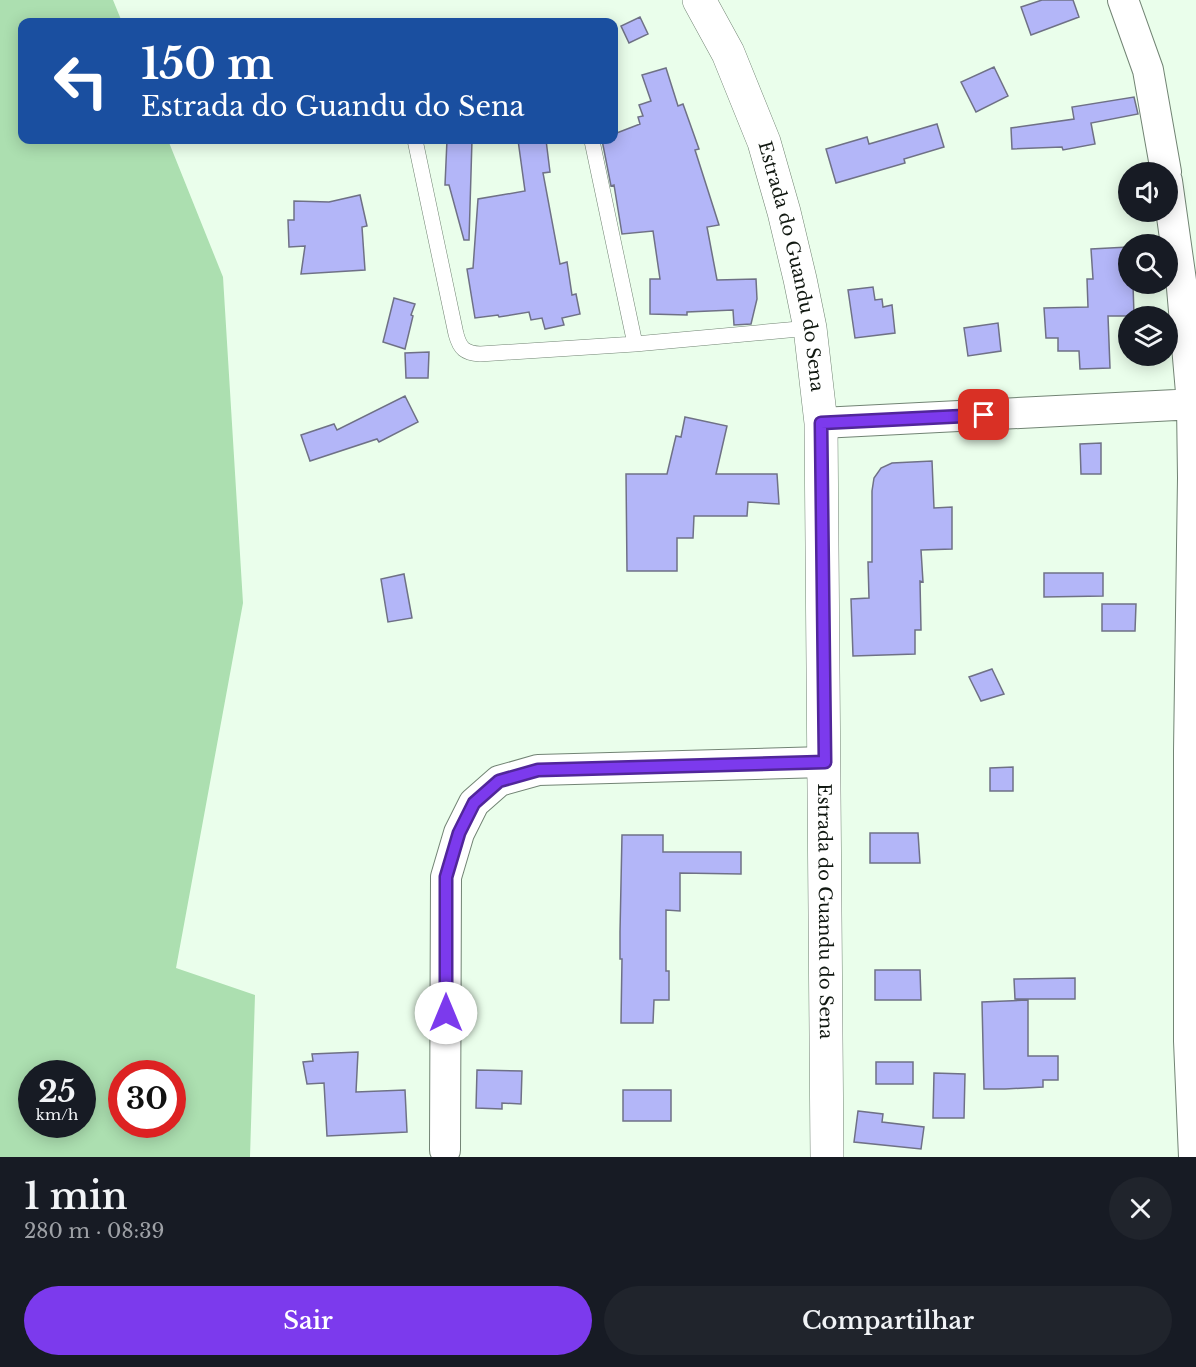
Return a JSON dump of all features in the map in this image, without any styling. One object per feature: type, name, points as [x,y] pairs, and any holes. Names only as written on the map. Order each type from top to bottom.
[{"type":"main road","name":"Estrada do Guandu do Sena","points":[[699,0],[728,53],[764,142],[784,212],[810,328],[821,423],[827,1157]]},
{"type":"street","points":[[1124,0],[1148,70],[1164,162]]},
{"type":"street","points":[[1173,222],[1194,404],[1189,750],[1189,1041],[1194,1157]]},
{"type":"street","points":[[821,423],[1194,404]]},
{"type":"street","points":[[445,1150],[446,877],[459,833],[474,803],[499,781],[538,770],[825,762]]},
{"type":"lane","points":[[417,144],[458,343],[463,349],[480,354],[635,344],[810,328]]},
{"type":"lane","points":[[593,144],[635,344]]},
{"type":"green space","points":[[0,0],[113,0],[120,18],[18,18],[18,144],[170,144],[223,277],[243,603],[176,968],[255,995],[250,1157],[0,1157]]},
{"type":"building","points":[[1042,0],[1073,0],[1079,17],[1031,35],[1021,7]]},
{"type":"building","points":[[640,17],[648,34],[629,43],[621,26]]},
{"type":"building","points":[[994,67],[1008,96],[976,112],[961,82]]},
{"type":"building","points":[[666,68],[678,106],[683,104],[699,149],[695,150],[719,225],[707,227],[717,280],[756,279],[757,299],[751,324],[734,325],[733,310],[687,312],[687,315],[650,314],[650,279],[660,279],[653,231],[622,234],[614,185],[611,186],[603,144],[618,144],[618,132],[640,124],[638,117],[643,116],[639,105],[651,101],[642,75]]},
{"type":"building","points":[[1134,97],[1138,114],[1091,123],[1095,144],[1063,150],[1062,147],[1012,149],[1011,128],[1074,119],[1072,107]]},
{"type":"building","points":[[937,124],[944,147],[904,159],[905,163],[836,183],[826,149],[867,137],[869,144]]},
{"type":"building","points":[[447,144],[472,144],[469,240],[464,240],[449,185],[445,185]]},
{"type":"building","points":[[519,144],[546,144],[550,172],[543,173],[560,264],[567,262],[572,295],[576,294],[580,314],[562,318],[564,325],[545,329],[542,318],[531,320],[529,312],[475,318],[467,269],[473,268],[478,199],[525,191]]},
{"type":"building","points":[[360,195],[367,226],[362,227],[365,270],[301,274],[305,246],[289,247],[288,220],[294,220],[294,201],[329,202]]},
{"type":"building","points":[[1118,248],[1118,294],[1133,294],[1134,306],[1118,306],[1118,316],[1108,316],[1110,368],[1080,369],[1079,351],[1058,351],[1058,338],[1046,338],[1044,308],[1088,307],[1087,279],[1093,279],[1091,249]]},
{"type":"building","points":[[873,287],[875,300],[882,299],[883,307],[892,305],[895,333],[855,338],[848,290]]},
{"type":"building","points":[[394,298],[415,304],[405,349],[383,342]]},
{"type":"building","points":[[998,323],[1001,351],[968,356],[964,328]]},
{"type":"building","points":[[429,352],[428,378],[406,378],[405,353]]},
{"type":"building","points":[[405,396],[418,422],[379,442],[377,439],[310,461],[301,435],[334,424],[337,430]]},
{"type":"building","points":[[685,417],[727,426],[716,474],[777,474],[779,504],[748,502],[747,516],[694,516],[693,538],[677,538],[677,571],[627,571],[626,474],[667,474],[676,436],[681,437]]},
{"type":"building","points":[[1101,443],[1101,474],[1081,474],[1080,444]]},
{"type":"building","points":[[932,461],[934,508],[952,507],[952,549],[921,550],[923,582],[920,581],[921,630],[915,630],[915,654],[853,656],[851,599],[869,598],[868,562],[872,562],[874,478],[881,468],[892,463]]},
{"type":"building","points":[[1044,573],[1103,573],[1103,596],[1044,597]]},
{"type":"building","points":[[404,574],[412,618],[388,622],[381,579]]},
{"type":"building","points":[[1102,604],[1136,604],[1135,631],[1102,631]]},
{"type":"building","points":[[992,669],[1004,694],[981,701],[969,677]]},
{"type":"building","points":[[1013,767],[1013,791],[990,791],[990,768]]},
{"type":"building","points":[[870,833],[918,833],[920,863],[870,863]]},
{"type":"building","points":[[622,835],[663,835],[663,852],[741,852],[741,874],[680,873],[680,911],[666,910],[666,971],[669,971],[669,1000],[654,1000],[653,1023],[621,1023]]},
{"type":"building","points":[[875,970],[920,970],[921,1000],[875,1000]]},
{"type":"building","points":[[1075,978],[1075,999],[1015,999],[1014,979]]},
{"type":"building","points":[[1028,1000],[1028,1056],[1058,1056],[1058,1080],[1043,1080],[1043,1087],[984,1089],[982,1002]]},
{"type":"building","points":[[358,1052],[356,1092],[405,1090],[407,1132],[327,1136],[324,1083],[307,1084],[303,1062],[313,1061],[312,1054]]},
{"type":"building","points":[[876,1062],[913,1062],[913,1084],[876,1084]]},
{"type":"building","points":[[477,1070],[522,1071],[521,1104],[502,1103],[502,1109],[476,1108]]},
{"type":"building","points":[[934,1073],[965,1074],[964,1118],[933,1118]]},
{"type":"building","points":[[623,1090],[671,1090],[671,1121],[623,1121]]},
{"type":"building","points":[[858,1111],[883,1114],[882,1122],[924,1127],[921,1149],[854,1142]]},
{"type":"route","points":[[446,1013],[446,877],[459,833],[474,803],[499,781],[538,770],[825,762],[821,423],[984,415]]}]
